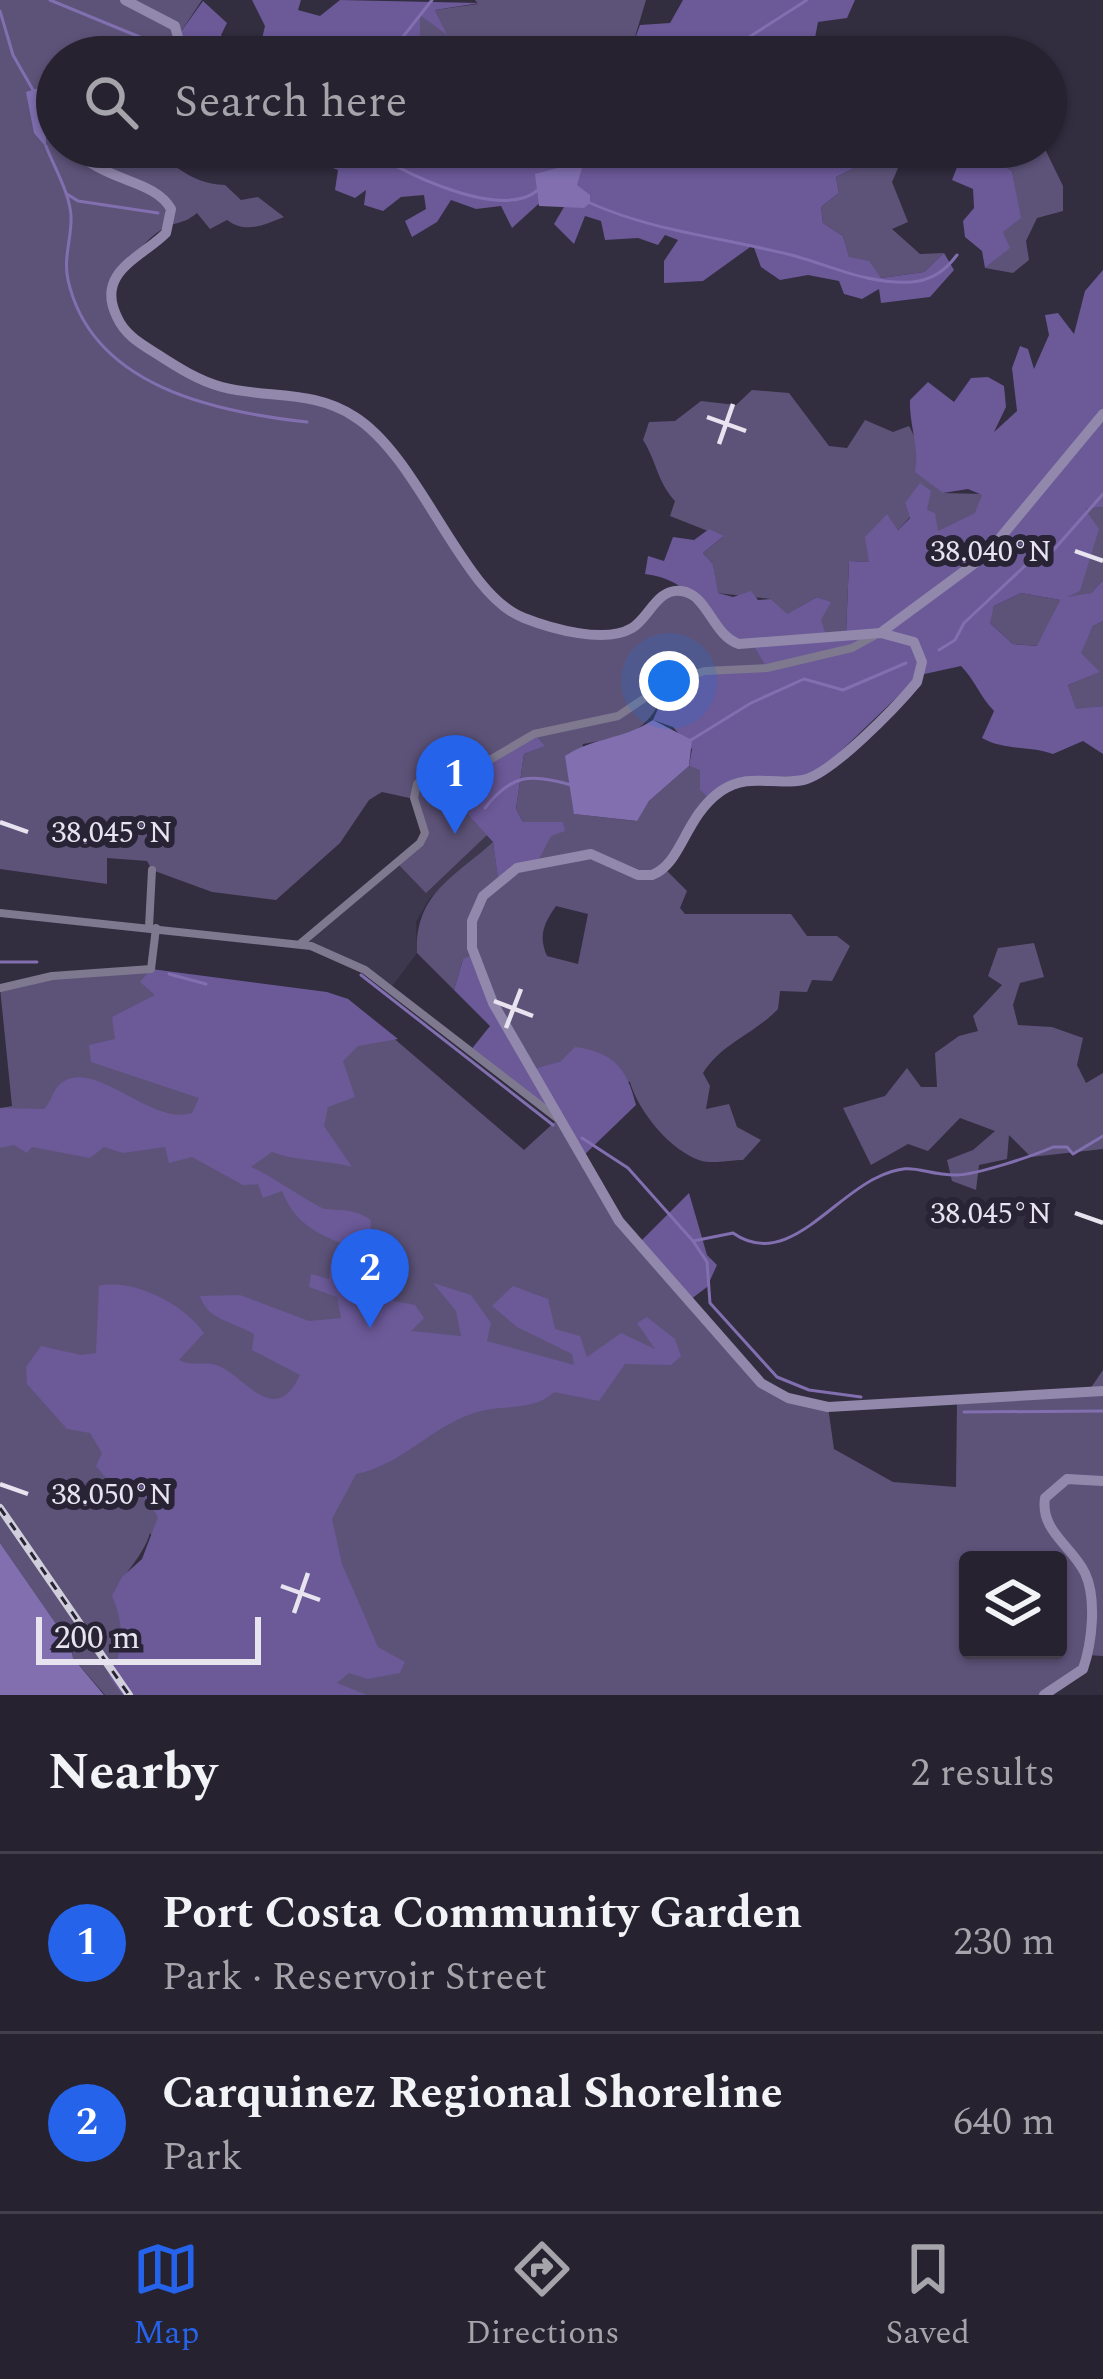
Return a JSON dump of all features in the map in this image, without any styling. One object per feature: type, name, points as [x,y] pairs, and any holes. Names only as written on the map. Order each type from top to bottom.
[{"type":"street","points":[[125,0],[175,26],[180,36]]},
{"type":"street","points":[[94,168],[161,195],[171,209],[166,233],[125,262],[116,276],[112,303],[127,332],[206,382],[318,399],[362,421],[396,455],[486,586],[511,611],[536,622],[614,634],[634,626],[663,596],[678,591],[694,596],[720,634],[739,644],[880,633],[914,642],[922,662],[920,675],[816,775],[793,781],[752,779],[728,787],[688,823],[675,858],[658,873],[638,875],[599,856],[572,854],[517,868],[483,896],[471,931],[478,970],[558,1119],[645,1257],[741,1365],[778,1394],[841,1406],[1103,1391]]},
{"type":"street","points":[[301,943],[420,843],[425,833],[414,798],[418,784],[430,774],[476,768],[534,734],[617,716],[670,681],[705,670],[767,668],[852,648],[880,633],[986,555],[1103,414]]},
{"type":"street","points":[[0,988],[52,976],[152,969],[152,870]]},
{"type":"street","points":[[0,913],[301,943],[365,970],[558,1119]]},
{"type":"street","points":[[1044,1695],[1073,1681],[1083,1669],[1090,1612],[1086,1575],[1046,1520],[1046,1498],[1067,1479],[1103,1481]]},
{"type":"shaded area","points":[[0,0],[202,0],[180,36],[36,36],[36,168],[178,168],[200,180],[225,185],[241,200],[258,197],[284,217],[248,227],[227,220],[210,229],[197,213],[161,230],[136,254],[112,293],[127,332],[213,384],[305,396],[373,431],[493,595],[536,622],[615,634],[678,591],[753,645],[767,668],[670,681],[655,711],[638,728],[583,744],[574,814],[636,821],[649,801],[689,766],[700,769],[711,800],[665,869],[687,891],[680,908],[685,914],[791,914],[807,936],[837,936],[850,946],[832,981],[812,980],[807,992],[780,991],[778,1009],[719,1054],[703,1073],[710,1086],[706,1109],[729,1104],[737,1127],[761,1140],[743,1160],[706,1162],[679,1149],[657,1129],[630,1082],[561,1061],[531,1071],[463,959],[454,990],[417,953],[422,916],[450,878],[493,842],[498,877],[563,822],[523,822],[516,809],[524,754],[544,746],[431,776],[487,835],[426,893],[396,862],[425,833],[414,799],[382,792],[369,800],[340,843],[276,900],[212,892],[152,870],[147,861],[107,858],[107,884],[0,869]],"holes":[[[556,906],[588,914],[578,964],[547,956],[544,930]]]},
{"type":"shaded area","points":[[252,0],[301,0],[298,10],[320,16],[340,0],[480,3],[435,10],[447,35],[420,15],[420,36],[263,36],[265,26]]},
{"type":"shaded area","points":[[475,0],[646,0],[635,36],[415,36],[420,14],[445,32],[435,10],[478,4]]},
{"type":"shaded area","points":[[683,0],[855,0],[847,18],[818,22],[815,36],[636,36],[640,25],[670,23]]},
{"type":"shaded area","points":[[203,1],[227,23],[222,36],[180,33]]},
{"type":"shaded area","points":[[36,89],[36,135],[34,133],[26,92]]},
{"type":"shaded area","points":[[333,168],[855,168],[836,177],[839,193],[821,207],[823,223],[843,236],[849,257],[869,261],[881,278],[924,272],[944,253],[954,270],[930,297],[881,303],[879,289],[862,299],[844,294],[839,281],[808,275],[780,280],[761,267],[753,245],[703,281],[664,283],[664,261],[678,240],[665,235],[658,245],[638,238],[605,240],[601,221],[585,216],[574,244],[554,224],[564,207],[566,179],[512,228],[501,206],[476,209],[451,200],[437,222],[412,237],[405,221],[426,209],[424,195],[401,197],[383,211],[364,205],[366,190],[355,198],[335,190],[338,170]]},
{"type":"shaded area","points":[[582,168],[577,185],[590,195],[590,203],[584,208],[539,206],[535,174]]},
{"type":"shaded area","points":[[855,168],[898,168],[892,182],[908,222],[892,229],[920,254],[944,253],[924,272],[881,278],[849,258],[843,236],[823,223],[821,207],[839,193],[836,177]]},
{"type":"shaded area","points":[[957,168],[1012,171],[1021,218],[1003,232],[1010,248],[985,268],[982,251],[965,237],[963,221],[974,208],[973,189],[952,180]]},
{"type":"shaded area","points":[[1008,168],[1054,168],[1063,186],[1063,211],[1037,218],[1026,241],[1029,260],[1013,273],[985,268],[1009,248],[1002,232],[1020,218],[1012,171]]},
{"type":"shaded area","points":[[1103,270],[1103,507],[1085,509],[1099,529],[1080,591],[1067,597],[1091,593],[1103,580],[1103,621],[1093,626],[1081,653],[1100,672],[1068,685],[1076,709],[1103,706],[1103,754],[1083,741],[1053,754],[982,738],[994,711],[961,666],[920,675],[816,775],[760,778],[711,800],[700,790],[700,770],[689,766],[692,749],[673,727],[653,720],[670,681],[705,671],[766,667],[753,645],[739,644],[686,590],[645,574],[648,556],[664,561],[673,537],[694,540],[709,529],[724,536],[703,553],[713,564],[718,593],[733,597],[751,591],[758,600],[771,599],[787,614],[817,597],[831,602],[821,620],[826,635],[846,634],[849,561],[869,562],[865,537],[887,514],[898,530],[910,518],[905,503],[920,483],[931,491],[927,510],[935,513],[938,531],[975,513],[982,495],[968,489],[943,493],[915,472],[910,400],[928,382],[954,402],[971,378],[988,377],[1004,386],[1006,407],[994,432],[1017,411],[1012,368],[1020,346],[1028,349],[1034,369],[1049,335],[1045,315],[1058,313],[1074,334],[1085,291]],"holes":[[[1021,593],[1060,600],[1037,646],[1013,644],[990,623],[994,606]]]},
{"type":"shaded area","points":[[752,390],[789,393],[829,446],[847,448],[865,420],[893,432],[909,426],[943,493],[983,494],[976,513],[937,532],[905,503],[910,517],[898,530],[887,515],[869,562],[849,561],[846,634],[826,635],[820,620],[830,602],[817,597],[786,615],[771,599],[717,593],[713,564],[703,553],[723,537],[670,516],[675,501],[643,440],[649,422],[675,421],[701,401],[736,405]]},
{"type":"shaded area","points":[[1103,507],[1103,580],[1091,593],[1060,600],[1084,509]]},
{"type":"shaded area","points":[[1021,593],[1060,600],[1038,646],[1013,644],[989,622],[994,606]]},
{"type":"shaded area","points":[[1103,621],[1103,706],[1076,710],[1068,685],[1099,672],[1080,653],[1093,626]]},
{"type":"shaded area","points":[[653,720],[692,740],[689,766],[649,801],[637,821],[574,814],[565,756]]},
{"type":"shaded area","points":[[534,734],[545,746],[524,754],[516,809],[523,822],[563,822],[565,831],[551,836],[538,861],[498,879],[493,842],[430,774],[476,768]]},
{"type":"shaded area","points":[[452,794],[493,842],[429,899],[416,922],[417,953],[390,989],[365,970],[301,943],[420,843]]},
{"type":"shaded area","points":[[1034,943],[1044,977],[1020,983],[1013,1005],[1018,1025],[1052,1027],[1083,1038],[1077,1065],[1086,1083],[1103,1073],[1103,1149],[1031,1157],[1009,1135],[1007,1159],[979,1165],[976,1190],[952,1181],[947,1160],[973,1150],[995,1131],[960,1118],[928,1151],[908,1144],[871,1165],[843,1108],[885,1096],[907,1068],[921,1087],[937,1087],[935,1053],[959,1036],[978,1031],[973,1016],[1002,985],[988,976],[998,948]]},
{"type":"shaded area","points":[[473,955],[531,1070],[561,1061],[575,1047],[609,1058],[628,1081],[636,1105],[581,1158],[558,1119],[470,1051],[490,1026],[454,990],[463,959]]},
{"type":"shaded area","points":[[151,969],[348,999],[524,1150],[558,1119],[612,1210],[769,1388],[828,1407],[834,1449],[893,1482],[956,1487],[957,1399],[1088,1392],[1103,1370],[1103,1656],[1087,1655],[1085,1663],[1044,1695],[213,1695],[110,1676],[122,1695],[105,1695],[73,1658],[70,1644],[0,1543],[0,1108],[12,1106],[0,988],[52,976]],"holes":[[[150,1533],[176,1572],[114,1595]]]},
{"type":"shaded area","points":[[151,969],[327,992],[348,999],[398,1039],[358,1046],[343,1061],[355,1097],[328,1107],[324,1126],[352,1167],[272,1152],[251,1167],[320,1207],[371,1220],[369,1253],[307,1225],[282,1191],[263,1198],[258,1184],[243,1185],[192,1157],[169,1163],[165,1147],[123,1153],[104,1147],[90,1158],[32,1147],[27,1153],[14,1145],[0,1148],[0,1108],[44,1109],[59,1085],[73,1078],[105,1084],[176,1115],[192,1113],[199,1098],[91,1062],[89,1045],[115,1039],[112,1017],[155,995],[140,982]]},
{"type":"shaded area","points":[[689,1193],[707,1255],[717,1265],[707,1287],[686,1303],[636,1246]]},
{"type":"shaded area","points":[[331,1263],[383,1277],[396,1288],[394,1301],[415,1305],[424,1318],[411,1331],[461,1336],[456,1311],[433,1283],[471,1295],[491,1323],[487,1341],[574,1365],[572,1354],[517,1327],[492,1306],[513,1286],[548,1299],[555,1329],[580,1336],[587,1357],[621,1333],[655,1349],[637,1323],[647,1317],[675,1339],[681,1356],[671,1365],[625,1364],[599,1401],[554,1392],[526,1405],[474,1413],[388,1463],[356,1474],[332,1519],[342,1564],[378,1647],[405,1662],[400,1673],[368,1679],[349,1673],[337,1683],[367,1695],[122,1695],[109,1676],[121,1637],[112,1596],[122,1577],[142,1559],[158,1517],[146,1498],[114,1488],[96,1466],[102,1453],[90,1433],[67,1429],[27,1384],[26,1367],[41,1346],[81,1355],[96,1353],[99,1286],[127,1286],[171,1303],[204,1333],[179,1360],[216,1365],[258,1394],[280,1398],[300,1375],[252,1350],[254,1334],[215,1315],[200,1296],[240,1295],[309,1321],[341,1318],[337,1297],[309,1287],[311,1274],[329,1279]]},
{"type":"shaded area","points":[[0,1543],[70,1644],[73,1658],[104,1695],[0,1695]]},
{"type":"waterway","points":[[50,0],[137,36]]},
{"type":"waterway","points":[[404,36],[432,0]]},
{"type":"waterway","points":[[751,36],[807,0]]},
{"type":"waterway","points":[[0,11],[13,55],[33,90]]},
{"type":"waterway","points":[[56,168],[70,208],[68,280],[81,316],[103,346],[130,369],[198,401],[307,422]]},
{"type":"waterway","points":[[400,168],[476,197],[521,198],[538,190]]},
{"type":"waterway","points":[[67,194],[78,201],[158,213]]},
{"type":"waterway","points":[[590,203],[640,221],[882,281],[926,279],[957,255]]},
{"type":"waterway","points":[[939,650],[955,640],[964,623],[1028,563],[1050,554],[1103,494]]},
{"type":"waterway","points":[[691,740],[751,703],[804,679],[843,690],[906,663]]},
{"type":"waterway","points":[[485,808],[504,788],[523,779],[571,785]]},
{"type":"waterway","points":[[0,962],[37,962]]},
{"type":"waterway","points":[[169,974],[206,984]]},
{"type":"waterway","points":[[361,975],[553,1125]]},
{"type":"waterway","points":[[693,1241],[733,1233],[752,1242],[771,1243],[807,1227],[889,1172],[965,1174],[1053,1147],[1067,1147],[1073,1154],[1103,1136]]},
{"type":"waterway","points":[[582,1138],[628,1168],[693,1241],[707,1262],[710,1303],[777,1377],[809,1390],[861,1397]]},
{"type":"waterway","points":[[964,1412],[1103,1411]]},
{"type":"railway","points":[[0,1508],[129,1695]]},
{"type":"place","name":"Port Costa Community Garden","points":[[455,834]]},
{"type":"place","name":"Carquinez Regional Shoreline","points":[[370,1328]]}]
